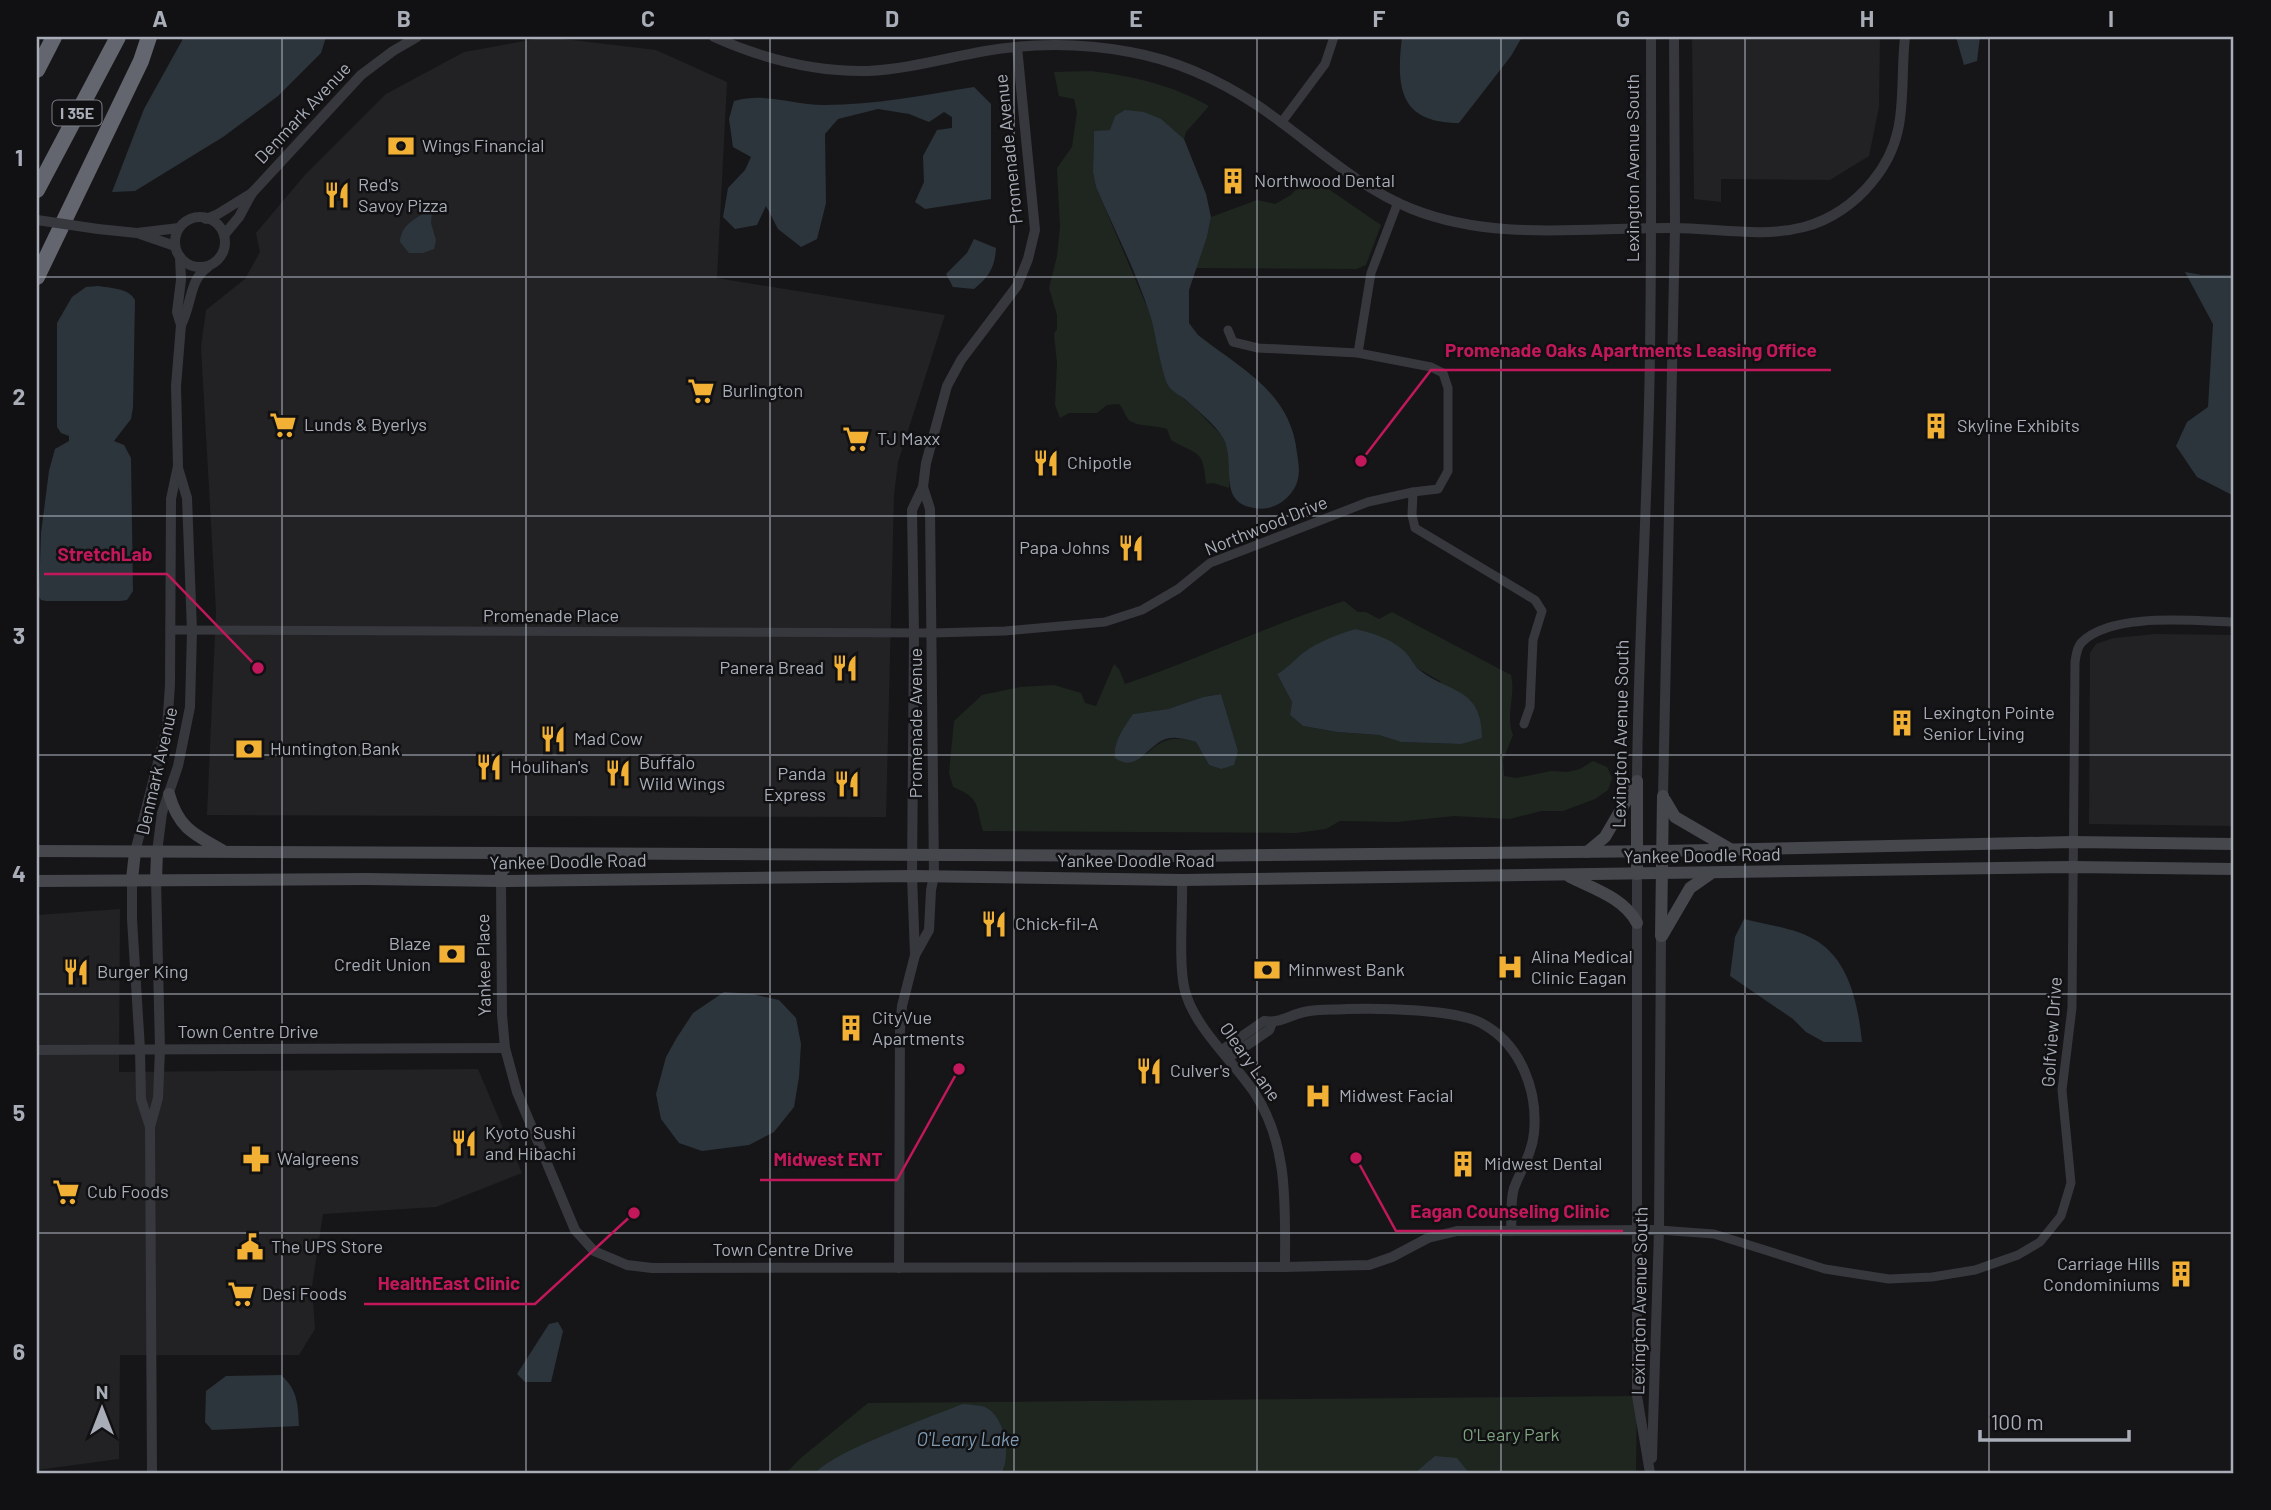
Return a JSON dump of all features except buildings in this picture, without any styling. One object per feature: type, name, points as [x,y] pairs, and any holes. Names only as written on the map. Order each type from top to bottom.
[{"type":"highway","points":[[37,70],[54,37]]},
{"type":"highway","name":"I 35E","points":[[37,190],[118,37]]},
{"type":"highway","points":[[37,277],[141,61],[149,37]]},
{"type":"highway","points":[[37,205],[75,117]]},
{"type":"main road","points":[[1587,852],[1605,836],[1637,781]]},
{"type":"main road","name":"Lexington Avenue South","points":[[1637,781],[1637,874]]},
{"type":"main road","points":[[169,794],[174,812],[190,833],[225,852]]},
{"type":"main road","points":[[1663,796],[1675,817],[1731,849]]},
{"type":"main road","name":"Lexington Avenue South","points":[[1661,936],[1663,796]]},
{"type":"main road","name":"Yankee Doodle Road","points":[[37,851],[1182,856],[1662,851],[2072,842],[2234,844]]},
{"type":"main road","name":"Denmark Avenue","points":[[132,879],[135,852]]},
{"type":"main road","name":"Denmark Avenue","points":[[156,880],[157,852]]},
{"type":"main road","points":[[501,881],[501,872],[510,863],[623,852]]},
{"type":"main road","name":"Yankee Doodle Road","points":[[37,881],[501,881],[912,876],[1182,880],[2072,867],[2234,869]]},
{"type":"main road","points":[[1661,936],[1690,888],[1712,873]]},
{"type":"main road","points":[[1566,875],[1622,904],[1637,923]]},
{"type":"street","name":"Denmark Avenue","points":[[224,235],[239,217],[252,193],[361,75],[417,37]]},
{"type":"street","name":"Promenade Avenue","points":[[714,37],[776,60],[844,71],[892,69],[1017,47],[1035,230],[1032,245],[1017,286],[953,373],[926,463],[923,488],[912,510],[912,876],[915,955]]},
{"type":"street","points":[[1280,123],[1325,64],[1335,37]]},
{"type":"street","name":"Lexington Avenue South","points":[[1637,781],[1649,407],[1651,37]]},
{"type":"street","name":"Lexington Avenue South","points":[[1663,796],[1675,228],[1674,37]]},
{"type":"street","points":[[1017,47],[1078,45],[1128,51],[1188,69],[1255,104],[1374,192],[1453,222],[1510,230],[1675,228],[1778,232],[1818,223],[1852,202],[1880,172],[1897,136],[1902,110],[1905,37]]},
{"type":"street","name":"Denmark Avenue","points":[[206,219],[252,193]]},
{"type":"street","points":[[1228,330],[1233,342],[1258,348],[1358,353],[1371,273],[1398,202]]},
{"type":"street","points":[[37,220],[137,233],[179,228],[193,218],[211,219],[224,235],[222,255],[210,265],[194,267],[182,261],[175,246],[179,228]]},
{"type":"street","points":[[137,233],[175,246]]},
{"type":"street","name":"Denmark Avenue","points":[[135,852],[167,727],[171,499],[178,466],[176,386],[181,325],[177,312],[181,279],[180,257]]},
{"type":"street","name":"Denmark Avenue","points":[[181,325],[189,312],[195,282],[200,272],[210,265]]},
{"type":"street","name":"Northwood Drive","points":[[933,633],[1005,631],[1105,622],[1142,610],[1178,589],[1210,563],[1368,502],[1438,489],[1448,471],[1448,388],[1443,373],[1431,367],[1358,353]]},
{"type":"street","name":"Denmark Avenue","points":[[157,852],[162,813],[188,722],[192,631],[187,498],[178,466]]},
{"type":"street","name":"Promenade Avenue","points":[[899,1268],[902,1006],[915,955],[929,930],[934,876],[930,509],[923,488]]},
{"type":"street","points":[[1413,492],[1412,515],[1415,528],[1535,600],[1542,611],[1533,640],[1530,707],[1524,724]]},
{"type":"street","name":"Golfview Drive","points":[[1659,1230],[1714,1234],[1825,1269],[1889,1279],[1932,1277],[1975,1270],[2018,1255],[2040,1242],[2061,1216],[2071,1183],[2062,1090],[2072,1008],[2074,662],[2080,643],[2101,628],[2159,621],[2234,622]]},
{"type":"street","name":"Promenade Place","points":[[170,630],[933,633]]},
{"type":"street","name":"Lexington Avenue South","points":[[1637,874],[1637,1396],[1651,1473]]},
{"type":"street","name":"Denmark Avenue","points":[[132,879],[141,1099],[150,1127]]},
{"type":"street","name":"Denmark Avenue","points":[[152,1473],[150,1127],[158,1098],[160,1049],[156,880]]},
{"type":"street","name":"Oleary Lane","points":[[1182,880],[1184,989],[1194,1011],[1255,1093],[1275,1133],[1284,1178],[1285,1267]]},
{"type":"street","name":"Yankee Place","points":[[501,881],[502,1016],[505,1048]]},
{"type":"street","name":"Lexington Avenue South","points":[[1651,1473],[1656,1404],[1661,936]]},
{"type":"street","points":[[1225,1054],[1264,1021],[1272,1023],[1305,1011],[1351,1009],[1452,1014],[1482,1023],[1505,1041],[1525,1068],[1532,1102],[1534,1132],[1530,1151],[1514,1191],[1511,1231]]},
{"type":"street","name":"Town Centre Drive","points":[[37,1050],[505,1048],[517,1092],[570,1221],[594,1251],[627,1265],[652,1268],[1369,1265],[1392,1257],[1428,1238],[1457,1231],[1659,1230]]},
{"type":"shaded area","points":[[547,37],[656,50],[727,82],[717,278],[945,315],[898,462],[894,495],[886,817],[207,815],[216,611],[201,347],[206,310],[245,279],[260,252],[256,233],[304,176],[386,94],[464,52]]},
{"type":"shaded area","points":[[1692,37],[1880,37],[1879,107],[1869,156],[1830,180],[1721,179],[1721,202],[1694,199]]},
{"type":"shaded area","points":[[2155,634],[2234,635],[2234,826],[2089,824],[2090,653],[2096,644],[2114,638]]},
{"type":"shaded area","points":[[120,909],[119,1072],[478,1069],[522,1173],[436,1207],[323,1214],[312,1286],[315,1329],[299,1355],[120,1355],[119,1459],[37,1470],[37,915]]},
{"type":"green space","points":[[1091,71],[1152,82],[1209,106],[1186,132],[1184,139],[1160,119],[1115,116],[1111,130],[1094,132],[1093,172],[1096,187],[1150,314],[1168,386],[1195,408],[1222,436],[1230,454],[1229,488],[1213,483],[1206,484],[1203,464],[1198,454],[1171,440],[1167,429],[1131,422],[1119,404],[1107,405],[1097,413],[1069,413],[1060,418],[1055,405],[1057,363],[1054,334],[1057,329],[1057,315],[1049,288],[1057,256],[1060,227],[1057,168],[1072,147],[1077,112],[1074,99],[1059,96],[1054,72]]},
{"type":"green space","points":[[1308,175],[1381,225],[1366,265],[1357,269],[1196,268],[1211,217],[1257,200],[1275,204],[1291,195]]},
{"type":"green space","points":[[1344,601],[1358,612],[1366,612],[1379,619],[1392,612],[1511,675],[1510,720],[1513,735],[1503,760],[1504,776],[1516,778],[1551,771],[1567,772],[1580,769],[1593,761],[1607,767],[1612,778],[1608,790],[1595,799],[1563,811],[1541,811],[1510,819],[1454,816],[1397,822],[1340,821],[1326,829],[1296,833],[983,831],[973,799],[953,787],[949,773],[954,721],[982,695],[1020,687],[1054,685],[1081,693],[1085,703],[1096,706],[1114,664],[1125,684]],"holes":[[[1355,629],[1407,654],[1417,668],[1440,681],[1461,744],[1401,742],[1379,735],[1337,732],[1303,726],[1290,715],[1292,702],[1277,674],[1321,642]],[[1221,694],[1238,751],[1221,769],[1209,765],[1196,742],[1188,740],[1162,742],[1144,756],[1133,714],[1168,709]]]},
{"type":"green space","name":"O'Leary Park","points":[[1637,1396],[1636,1473],[786,1473],[868,1403]]},
{"type":"water","points":[[184,37],[326,37],[321,53],[278,96],[223,137],[135,191],[112,192],[144,109]]},
{"type":"water","points":[[1402,37],[1522,37],[1511,56],[1459,123],[1424,117],[1413,109],[1406,99],[1400,72]]},
{"type":"water","points":[[1956,37],[1980,37],[1977,61],[1964,65]]},
{"type":"water","points":[[974,87],[991,104],[991,199],[925,209],[915,202],[924,182],[923,156],[937,130],[952,128],[952,117],[944,112],[929,122],[909,114],[878,109],[838,119],[825,134],[826,203],[817,239],[801,247],[778,229],[766,206],[757,225],[735,229],[723,217],[728,188],[745,170],[751,157],[733,147],[729,119],[734,101],[769,98],[843,105]]},
{"type":"water","points":[[1125,110],[1144,112],[1161,119],[1184,139],[1206,194],[1211,217],[1189,290],[1189,323],[1198,335],[1261,384],[1285,414],[1293,432],[1299,476],[1290,494],[1272,507],[1254,508],[1235,498],[1231,490],[1227,448],[1223,438],[1211,423],[1166,382],[1152,322],[1132,266],[1096,187],[1093,172],[1094,131],[1110,130],[1115,116]]},
{"type":"water","points":[[432,208],[431,223],[436,240],[434,249],[423,253],[409,253],[400,242],[403,230]]},
{"type":"water","points":[[974,239],[996,248],[993,266],[974,289],[953,287],[946,274],[967,253]]},
{"type":"water","points":[[2185,272],[2234,275],[2234,496],[2197,477],[2176,446],[2187,422],[2208,407],[2213,324]]},
{"type":"water","points":[[98,286],[124,291],[135,300],[133,407],[131,419],[114,441],[124,445],[131,458],[133,591],[127,600],[120,601],[46,601],[39,596],[41,533],[49,471],[55,449],[69,441],[69,436],[61,433],[57,427],[57,323],[72,297],[86,287]]},
{"type":"water","points":[[1355,629],[1391,641],[1408,655],[1417,668],[1469,699],[1476,708],[1482,738],[1461,744],[1401,742],[1379,735],[1303,726],[1290,715],[1292,702],[1277,674],[1315,645]]},
{"type":"water","points":[[1221,694],[1238,751],[1234,765],[1221,769],[1209,765],[1196,742],[1175,738],[1163,740],[1129,763],[1115,758],[1117,740],[1133,714],[1168,709]]},
{"type":"water","points":[[1744,919],[1800,933],[1828,950],[1845,972],[1855,999],[1862,1042],[1824,1042],[1806,1032],[1793,1019],[1730,976],[1735,937]]},
{"type":"water","points":[[724,992],[779,1000],[796,1018],[801,1044],[799,1077],[794,1107],[774,1132],[749,1145],[702,1151],[679,1143],[661,1119],[656,1094],[666,1057],[693,1013]]},
{"type":"water","points":[[558,1322],[563,1331],[551,1382],[525,1382],[517,1374],[549,1324]]},
{"type":"water","points":[[281,1375],[294,1392],[299,1426],[212,1430],[205,1422],[206,1391],[226,1376]]},
{"type":"water","name":"O'Leary Lake","points":[[963,1404],[985,1407],[1002,1427],[1006,1456],[1002,1472],[816,1473],[861,1445]]},
{"type":"water","points":[[1435,1456],[1457,1458],[1469,1473],[1415,1473]]},
{"type":"place","name":"Wings Financial","points":[[401,146]]},
{"type":"place","name":"Northwood Dental","points":[[1233,181]]},
{"type":"place","name":"Red's Savoy Pizza","points":[[337,195]]},
{"type":"place","name":"Burlington","points":[[701,391]]},
{"type":"place","name":"Lunds & Byerlys","points":[[283,425]]},
{"type":"place","name":"Skyline Exhibits","points":[[1936,426]]},
{"type":"place","name":"TJ Maxx","points":[[856,439]]},
{"type":"place","name":"Promenade Oaks Apartments Leasing Office","points":[[1361,461]]},
{"type":"place","name":"Chipotle","points":[[1046,463]]},
{"type":"place","name":"Papa Johns","points":[[1131,548]]},
{"type":"place","name":"StretchLab","points":[[258,668]]},
{"type":"place","name":"Panera Bread","points":[[845,668]]},
{"type":"place","name":"Lexington Pointe Senior Living","points":[[1902,723]]},
{"type":"place","name":"Mad Cow","points":[[553,739]]},
{"type":"place","name":"Huntington Bank","points":[[249,749]]},
{"type":"place","name":"Houlihan's","points":[[489,767]]},
{"type":"place","name":"Buffalo Wild Wings","points":[[618,773]]},
{"type":"place","name":"Panda Express","points":[[847,784]]},
{"type":"place","name":"Chick-fil-A","points":[[994,924]]},
{"type":"place","name":"Blaze Credit Union","points":[[452,954]]},
{"type":"place","name":"Alina Medical Clinic Eagan","points":[[1510,967]]},
{"type":"place","name":"Minnwest Bank","points":[[1267,970]]},
{"type":"place","name":"Burger King","points":[[76,972]]},
{"type":"place","name":"CityVue Apartments","points":[[851,1028]]},
{"type":"place","name":"Midwest ENT","points":[[959,1069]]},
{"type":"place","name":"Culver's","points":[[1149,1071]]},
{"type":"place","name":"Midwest Facial","points":[[1318,1096]]},
{"type":"place","name":"Kyoto Sushi and Hibachi","points":[[464,1143]]},
{"type":"place","name":"Eagan Counseling Clinic","points":[[1356,1158]]},
{"type":"place","name":"Walgreens","points":[[256,1159]]},
{"type":"place","name":"Midwest Dental","points":[[1463,1164]]},
{"type":"place","name":"Cub Foods","points":[[66,1192]]},
{"type":"place","name":"HealthEast Clinic","points":[[634,1213]]},
{"type":"place","name":"The UPS Store","points":[[250,1247]]},
{"type":"place","name":"Carriage Hills Condominiums","points":[[2181,1274]]},
{"type":"place","name":"Desi Foods","points":[[241,1294]]}]
